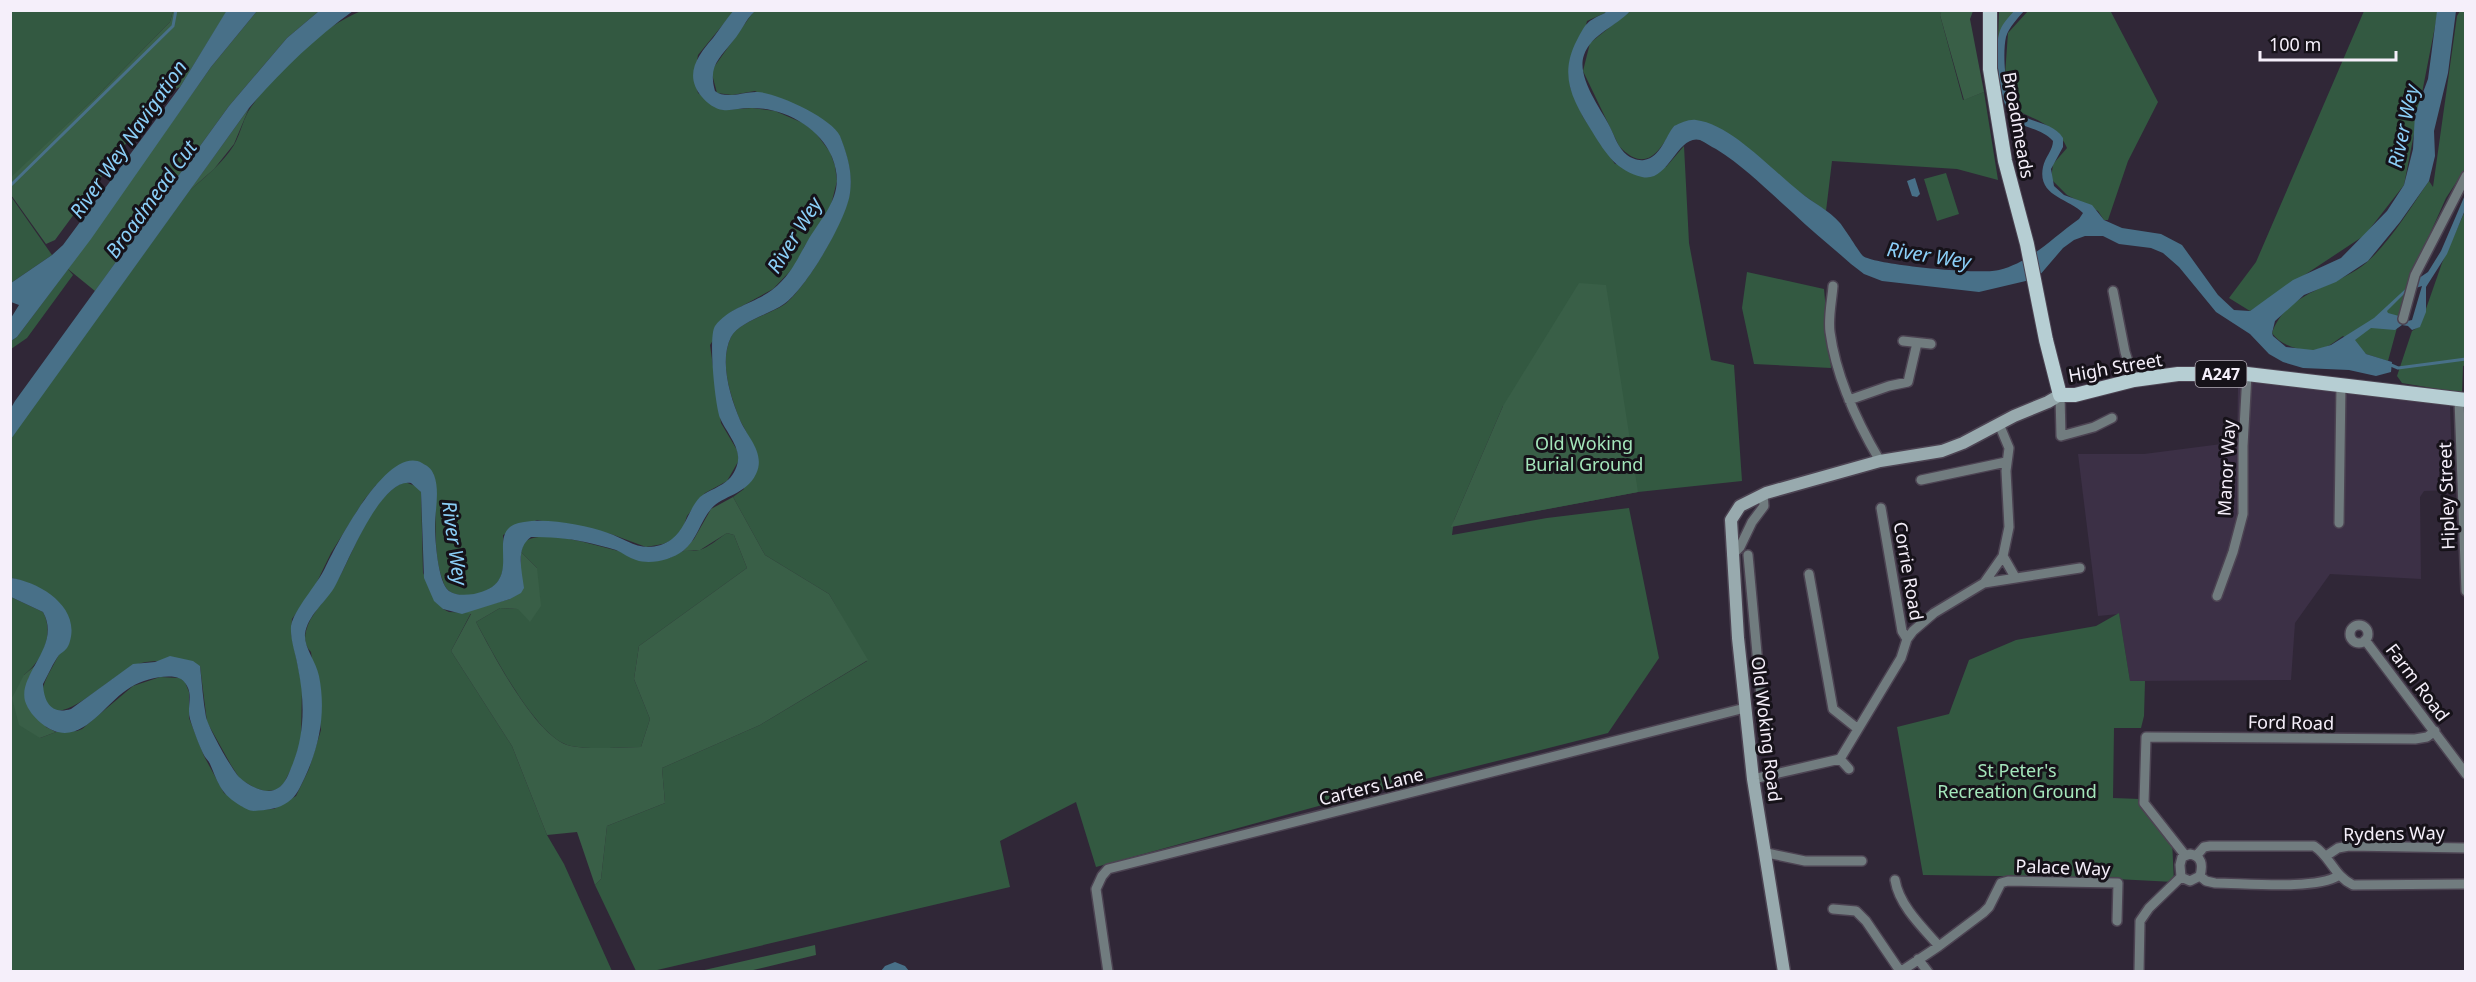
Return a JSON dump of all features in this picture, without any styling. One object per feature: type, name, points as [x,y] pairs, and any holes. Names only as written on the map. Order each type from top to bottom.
[{"type":"main road","name":"Broadmeads","points":[[1990,10],[1990,69],[2005,161],[2027,244],[2046,340],[2060,395]]},
{"type":"main road","name":"High Street","points":[[1758,496],[1880,461],[1942,451],[2060,395],[2087,393],[2134,380],[2178,374],[2247,374],[2462,400]]},
{"type":"main road","name":"Old Woking Road","points":[[1758,496],[1740,506],[1731,520],[1732,555],[1753,779],[1767,852],[1784,972]]},
{"type":"street","points":[[2403,319],[2414,280],[2466,176]]},
{"type":"street","points":[[1833,286],[1830,329],[1835,357],[1849,400],[1880,461]]},
{"type":"street","points":[[2113,291],[2134,380]]},
{"type":"street","points":[[2116,308],[2127,306]]},
{"type":"street","points":[[1903,341],[1931,344]]},
{"type":"street","points":[[1849,400],[1908,382],[1917,343]]},
{"type":"street","name":"Manor Way","points":[[2217,596],[2233,552],[2243,514],[2243,446],[2247,374]]},
{"type":"street","points":[[2339,523],[2341,385]]},
{"type":"street","points":[[2060,395],[2061,436],[2094,427],[2112,418]]},
{"type":"street","name":"Hipley Street","points":[[2462,400],[2466,591]]},
{"type":"street","points":[[1984,583],[2003,556],[2009,527],[2008,443],[1999,424]]},
{"type":"street","points":[[1922,480],[2007,460]]},
{"type":"street","points":[[1732,555],[1740,547],[1752,522],[1764,506],[1758,496]]},
{"type":"street","name":"Corrie Road","points":[[1881,508],[1902,632],[1907,639]]},
{"type":"street","points":[[1748,555],[1763,719]]},
{"type":"street","points":[[2003,556],[2015,577]]},
{"type":"street","points":[[1753,779],[1840,759],[1901,658],[1907,639],[1934,613],[1984,583],[2080,568]]},
{"type":"street","points":[[1809,574],[1833,709],[1858,729]]},
{"type":"street","points":[[1738,638],[1755,636]]},
{"type":"street","name":"Farm Road","points":[[2365,640],[2466,774]]},
{"type":"street","name":"Carters Lane","points":[[1108,972],[1096,890],[1108,869],[1745,708]]},
{"type":"street","name":"Ford Road","points":[[2185,855],[2144,803],[2146,737],[2416,739],[2427,737],[2435,731]]},
{"type":"street","points":[[1840,759],[1849,770]]},
{"type":"street","name":"Rydens Way","points":[[2185,855],[2197,855],[2204,847],[2210,846],[2314,846],[2326,856],[2338,876]]},
{"type":"street","name":"Rydens Way","points":[[2326,856],[2338,848],[2349,846],[2466,849]]},
{"type":"street","points":[[1767,852],[1806,861],[1862,861]]},
{"type":"street","points":[[2139,972],[2140,921],[2144,914],[2181,877],[2180,861],[2185,855]]},
{"type":"street","points":[[2197,855],[2202,862],[2200,876]]},
{"type":"street","points":[[2181,877],[2190,881],[2200,876]]},
{"type":"street","points":[[2200,876],[2206,881],[2215,883],[2308,884],[2326,882],[2338,876],[2353,885],[2466,884]]},
{"type":"street","points":[[1895,880],[1897,891],[1916,920],[1939,946]]},
{"type":"street","name":"Palace Way","points":[[1900,971],[1939,946],[1983,913],[1989,907],[2001,883],[2007,881],[2118,883],[2117,921]]},
{"type":"street","points":[[1833,909],[1856,911],[1866,921],[1900,971]]},
{"type":"street","points":[[1918,959],[1928,972]]},
{"type":"shaded area","points":[[2246,378],[2450,406],[2453,490],[2424,491],[2420,497],[2421,579],[2330,574],[2295,623],[2291,680],[2130,681],[2119,614],[2098,616],[2078,454],[2144,454],[2237,442],[2238,385]]},
{"type":"green space","points":[[1942,10],[1973,11],[1970,19],[1984,92],[1964,100],[1940,15]]},
{"type":"green space","points":[[2096,10],[2111,12],[2158,102],[2128,161],[2108,220],[2104,220],[2098,211],[2067,195],[2051,179],[2053,164],[2067,148],[2063,140],[2052,129],[2016,110],[2005,75],[2008,33],[2028,11]]},
{"type":"green space","points":[[11,11],[173,11],[170,22],[11,178]]},
{"type":"green space","points":[[173,11],[227,11],[180,87],[161,96],[55,240],[46,244],[11,195],[10,178],[96,97],[170,22]]},
{"type":"green space","points":[[257,11],[319,11],[287,38],[229,106],[95,291],[68,269],[211,67]]},
{"type":"green space","points":[[361,11],[734,11],[698,55],[694,78],[698,93],[723,110],[752,108],[775,111],[803,123],[815,132],[830,152],[837,181],[830,209],[804,247],[797,264],[773,289],[731,312],[710,345],[721,423],[737,450],[739,460],[727,481],[705,493],[687,516],[683,528],[672,540],[646,547],[611,534],[537,520],[503,535],[503,570],[494,586],[471,595],[454,594],[444,584],[437,557],[433,473],[376,485],[364,500],[331,553],[314,588],[292,619],[291,633],[302,686],[301,740],[284,783],[277,790],[265,791],[240,779],[207,722],[200,666],[166,661],[146,662],[123,672],[72,707],[61,710],[52,709],[43,699],[43,687],[65,641],[68,625],[63,609],[47,595],[25,582],[11,578],[10,439],[189,191],[230,152],[248,111],[274,78],[314,39]]},
{"type":"green space","name":"Old Woking Burial Ground","points":[[754,11],[1606,11],[1587,21],[1570,87],[1583,117],[1615,164],[1666,167],[1684,146],[1689,243],[1711,360],[1734,365],[1742,481],[1638,492],[1516,515],[1503,406],[1454,520],[1452,535],[1547,518],[1629,508],[1659,658],[1608,733],[1326,804],[1096,867],[1076,802],[1000,841],[1010,887],[653,971],[636,971],[595,885],[601,879],[607,826],[665,803],[662,768],[760,725],[867,661],[829,594],[765,555],[733,497],[744,489],[748,446],[747,434],[740,420],[727,378],[726,357],[731,337],[740,327],[779,308],[794,296],[834,234],[850,190],[848,163],[840,137],[755,91],[732,95],[717,93],[712,74],[714,67]]},
{"type":"green space","points":[[1630,11],[1942,11],[1940,15],[1963,100],[1984,92],[1998,180],[1957,169],[1832,161],[1826,211],[1798,191],[1674,126],[1658,151],[1645,159],[1637,159],[1619,146],[1583,71],[1590,43]]},
{"type":"green space","points":[[1999,11],[2015,11],[1998,40]]},
{"type":"green space","points":[[2364,11],[2438,11],[2404,185],[2365,235],[2250,311],[2229,298],[2256,262]]},
{"type":"green space","points":[[2460,11],[2465,11],[2465,169],[2446,198],[2411,276],[2388,361],[2366,354],[2343,336],[2328,346],[2316,350],[2302,350],[2282,342],[2272,333],[2288,308],[2366,263],[2392,235],[2429,181],[2433,187],[2457,16]]},
{"type":"green space","points":[[249,108],[234,144],[214,169],[189,191]]},
{"type":"green space","points":[[1946,173],[1959,214],[1937,221],[1924,179]]},
{"type":"green space","points":[[10,195],[52,255],[11,283],[10,283]]},
{"type":"green space","points":[[2465,211],[2466,365],[2463,366],[2462,393],[2402,383],[2397,376],[2412,331],[2420,326],[2442,263]]},
{"type":"green space","points":[[68,269],[73,275],[27,338],[11,349],[11,341],[17,337]]},
{"type":"green space","points":[[1747,272],[1824,289],[1831,368],[1754,364],[1742,308]]},
{"type":"green space","name":"Old Woking Burial Ground","points":[[1579,283],[1606,285],[1638,492],[1451,527],[1503,406]]},
{"type":"green space","points":[[405,482],[418,487],[421,492],[423,573],[443,609],[449,612],[471,613],[451,651],[512,746],[547,835],[564,864],[612,971],[11,972],[11,597],[43,612],[48,629],[41,655],[24,675],[40,738],[56,732],[82,729],[133,686],[160,677],[180,678],[185,682],[189,692],[189,718],[204,756],[224,793],[250,810],[274,809],[296,796],[309,769],[321,730],[311,652],[305,640],[308,625],[340,575],[363,529],[381,500],[392,489]]},
{"type":"green space","points":[[733,497],[765,555],[829,594],[868,660],[760,725],[662,768],[665,803],[607,826],[601,879],[595,885],[577,832],[547,835],[512,746],[451,651],[471,614],[462,612],[510,599],[521,567],[521,552],[537,568],[541,606],[530,622],[518,609],[500,608],[476,622],[504,673],[530,712],[558,740],[579,747],[641,747],[650,719],[634,679],[639,646],[747,568],[734,535],[727,533],[700,550],[683,551],[694,539],[711,509]]},
{"type":"green space","points":[[727,533],[734,535],[747,568],[639,646],[634,679],[650,719],[641,747],[571,746],[558,740],[544,728],[517,693],[476,622],[500,608],[518,609],[537,568],[521,552],[524,542],[537,537],[554,537],[634,555],[669,558],[683,551],[702,549]]},
{"type":"green space","name":"St Peter's Recreation Ground","points":[[2119,613],[2130,681],[2145,681],[2144,716],[2141,728],[2114,728],[2113,798],[2140,799],[2145,812],[2172,840],[2174,882],[2077,877],[1923,875],[1897,727],[1949,714],[1969,660],[2016,640],[2096,626]]},
{"type":"green space","points":[[37,664],[28,679],[46,727],[56,732],[40,738],[19,725],[12,698],[24,675]]},
{"type":"green space","points":[[815,945],[816,955],[749,971],[700,971]]},
{"type":"water","points":[[227,10],[257,11],[211,67],[91,239],[17,337],[11,341],[11,318],[19,305],[11,302],[11,283],[63,245],[180,87]]},
{"type":"water","points":[[734,10],[755,11],[716,63],[713,75],[715,91],[725,95],[767,93],[816,114],[840,136],[849,163],[851,185],[847,205],[834,236],[803,284],[784,304],[741,327],[731,337],[726,357],[727,378],[740,420],[757,452],[758,466],[752,481],[741,491],[711,509],[688,547],[673,557],[648,562],[589,543],[531,537],[521,553],[524,588],[521,593],[510,599],[462,614],[443,609],[434,601],[424,578],[421,492],[411,483],[399,485],[376,508],[334,588],[313,615],[307,627],[306,644],[317,670],[321,689],[322,715],[318,740],[300,788],[291,800],[276,808],[250,810],[234,802],[225,793],[199,744],[189,715],[189,692],[186,683],[179,678],[158,677],[136,684],[79,730],[67,733],[55,731],[41,723],[26,704],[25,691],[44,648],[47,624],[43,612],[11,597],[11,578],[45,590],[63,607],[69,617],[71,628],[69,644],[57,658],[43,684],[50,706],[58,710],[71,709],[133,664],[155,662],[170,656],[193,661],[200,666],[208,723],[231,766],[245,782],[261,790],[269,791],[277,789],[286,780],[296,756],[301,731],[303,706],[291,636],[293,619],[365,499],[394,468],[409,461],[422,463],[430,468],[434,475],[437,487],[435,526],[438,561],[445,586],[455,594],[474,594],[491,588],[499,579],[503,568],[505,534],[511,526],[524,522],[544,521],[589,527],[648,547],[664,544],[677,535],[700,497],[729,479],[738,462],[737,451],[720,418],[716,400],[712,356],[715,326],[727,314],[765,295],[784,279],[832,202],[837,182],[832,157],[826,146],[809,128],[774,111],[746,108],[726,110],[714,107],[696,89],[693,73],[698,58]]},
{"type":"water","name":"Broadmead Cut","points":[[319,11],[353,11],[298,56],[249,108],[11,439],[11,408],[15,401],[229,106],[287,38]]},
{"type":"water","points":[[1606,11],[1630,11],[1598,36],[1588,47],[1582,64],[1583,73],[1617,142],[1629,156],[1644,160],[1655,155],[1674,126],[1693,120],[1709,123],[1737,139],[1800,192],[1831,214],[1863,256],[1907,266],[1989,271],[2011,266],[2041,249],[2079,219],[2083,213],[2049,190],[2042,177],[2045,160],[2053,141],[2013,119],[2005,103],[1998,65],[1999,34],[2014,11],[2024,11],[2011,26],[2006,37],[2004,54],[2008,88],[2014,107],[2019,113],[2054,129],[2063,138],[2063,147],[2051,169],[2054,186],[2064,195],[2092,205],[2104,220],[2122,228],[2161,234],[2182,245],[2218,295],[2234,310],[2250,311],[2293,280],[2341,258],[2387,211],[2404,185],[2413,149],[2415,114],[2428,79],[2437,11],[2456,11],[2448,73],[2434,131],[2435,156],[2429,181],[2368,261],[2336,282],[2304,295],[2275,321],[2273,336],[2286,347],[2313,350],[2331,345],[2374,318],[2413,282],[2428,272],[2441,251],[2465,195],[2465,210],[2447,254],[2426,287],[2426,312],[2420,327],[2412,330],[2402,325],[2395,330],[2371,328],[2355,340],[2366,354],[2392,362],[2391,372],[2376,376],[2349,370],[2303,368],[2283,362],[2269,354],[2250,334],[2216,312],[2179,267],[2163,253],[2151,248],[2119,244],[2103,236],[2085,236],[2074,240],[2063,248],[2039,276],[1979,292],[1882,281],[1864,274],[1851,264],[1747,171],[1700,140],[1692,140],[1685,144],[1659,173],[1651,177],[1633,174],[1613,161],[1579,110],[1568,77],[1571,53],[1577,40],[1588,23]],"holes":[[[2422,286],[2412,320],[2403,322],[2399,316],[2387,311],[2407,291]]]},
{"type":"water","points":[[1915,178],[1920,194],[1917,197],[1912,196],[1907,181]]},
{"type":"water","points":[[895,962],[905,966],[909,971],[881,971],[885,966]]},
{"type":"waterway","points":[[10,186],[173,26],[176,10]]},
{"type":"waterway","points":[[2391,365],[2398,368],[2466,359]]},
{"type":"water label","name":"River Wey","points":[[2403,126]]},
{"type":"water label","name":"River Wey Navigation","points":[[128,139]]},
{"type":"water label","name":"River Wey","points":[[794,235]]},
{"type":"water label","name":"River Wey","points":[[1929,255]]},
{"type":"water label","name":"River Wey","points":[[455,543]]}]
